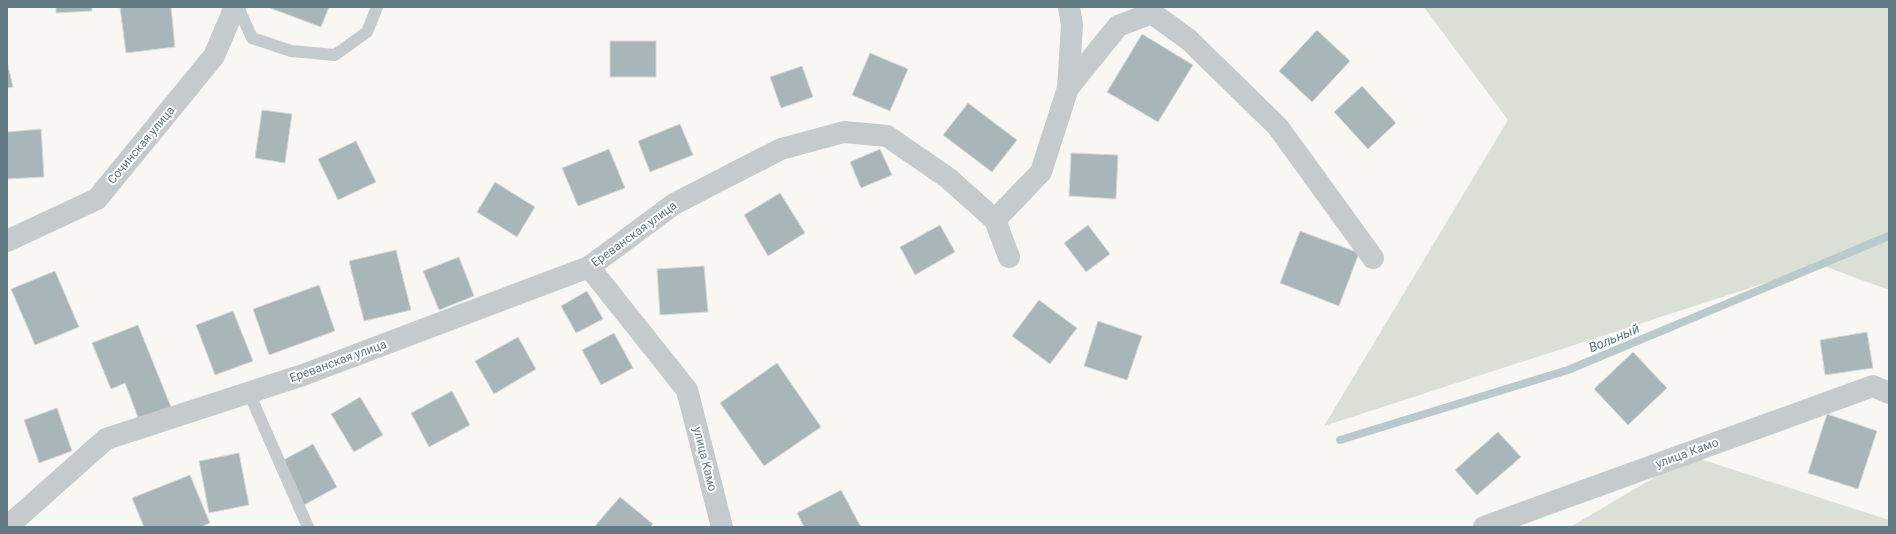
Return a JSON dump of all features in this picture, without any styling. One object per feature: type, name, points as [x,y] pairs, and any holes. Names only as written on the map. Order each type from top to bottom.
[{"type":"street","name":"Сочинская улица","points":[[7,241],[97,199],[214,56],[237,7]]},
{"type":"street","points":[[1009,257],[995,220],[1041,172],[1068,88],[1072,24],[1069,7]]},
{"type":"street","points":[[1068,88],[1118,26],[1152,13],[1190,40],[1278,127],[1373,258]]},
{"type":"street","name":"Ереванская улица","points":[[7,527],[106,439],[310,372],[589,267],[674,204],[781,149],[844,132],[887,136],[948,178],[995,220]]},
{"type":"street","name":"улица Камо","points":[[589,267],[687,390],[722,527]]},
{"type":"street","name":"улица Камо","points":[[1484,527],[1872,386],[1889,393]]},
{"type":"lane","points":[[237,7],[252,38],[291,51],[335,55],[367,32],[377,7]]},
{"type":"lane","points":[[248,393],[308,527]]},
{"type":"shaded area","points":[[1424,7],[1889,7],[1889,290],[1821,265],[1324,426],[1508,120]]},
{"type":"shaded area","points":[[1691,456],[1889,520],[1889,527],[1570,527]]},
{"type":"building","points":[[56,7],[92,7],[92,11],[56,13]]},
{"type":"building","points":[[120,7],[171,7],[175,47],[126,53]]},
{"type":"building","points":[[270,7],[329,7],[321,27]]},
{"type":"building","points":[[1317,30],[1350,61],[1312,102],[1279,71]]},
{"type":"building","points":[[1142,34],[1193,65],[1158,122],[1107,92]]},
{"type":"building","points":[[610,41],[656,41],[656,77],[610,77]]},
{"type":"building","points":[[870,53],[908,69],[890,111],[852,95]]},
{"type":"building","points":[[7,62],[13,87],[7,88]]},
{"type":"building","points":[[802,66],[813,97],[781,108],[770,77]]},
{"type":"building","points":[[1362,86],[1396,123],[1368,149],[1334,112]]},
{"type":"building","points":[[968,103],[1017,140],[992,172],[943,135]]},
{"type":"building","points":[[262,110],[292,114],[285,163],[255,158]]},
{"type":"building","points":[[680,124],[693,155],[650,172],[638,141]]},
{"type":"building","points":[[41,129],[44,177],[7,179],[7,132]]},
{"type":"building","points":[[356,141],[376,182],[338,200],[318,159]]},
{"type":"building","points":[[609,149],[625,188],[578,206],[562,168]]},
{"type":"building","points":[[880,149],[892,175],[861,188],[850,162]]},
{"type":"building","points":[[1071,153],[1118,155],[1116,199],[1069,196]]},
{"type":"building","points":[[495,182],[535,207],[517,237],[477,212]]},
{"type":"building","points":[[780,193],[805,233],[768,256],[744,215]]},
{"type":"building","points":[[940,225],[955,252],[915,275],[900,247]]},
{"type":"building","points":[[1088,225],[1110,254],[1086,272],[1064,243]]},
{"type":"building","points":[[1300,231],[1359,253],[1339,306],[1280,283]]},
{"type":"building","points":[[396,250],[411,310],[364,321],[349,261]]},
{"type":"building","points":[[459,257],[474,296],[439,310],[423,271]]},
{"type":"building","points":[[704,266],[708,312],[660,315],[657,269]]},
{"type":"building","points":[[55,271],[79,327],[35,345],[11,289]]},
{"type":"building","points":[[319,285],[335,331],[269,355],[253,309]]},
{"type":"building","points":[[587,291],[603,319],[576,333],[561,306]]},
{"type":"building","points":[[1039,300],[1077,328],[1050,364],[1012,336]]},
{"type":"building","points":[[233,311],[253,361],[215,375],[196,325]]},
{"type":"building","points":[[1098,321],[1142,336],[1127,380],[1084,366]]},
{"type":"building","points":[[138,325],[171,407],[139,420],[125,383],[111,389],[92,343]]},
{"type":"building","points":[[1867,332],[1873,368],[1825,375],[1820,340]]},
{"type":"building","points":[[614,333],[633,368],[601,385],[582,350]]},
{"type":"building","points":[[518,337],[536,369],[494,394],[475,361]]},
{"type":"building","points":[[1633,352],[1667,388],[1628,425],[1594,389]]},
{"type":"building","points":[[777,363],[821,427],[764,466],[720,403]]},
{"type":"building","points":[[452,391],[470,425],[429,447],[411,413]]},
{"type":"building","points":[[360,397],[383,435],[354,452],[331,414]]},
{"type":"building","points":[[57,408],[72,451],[39,463],[24,420]]},
{"type":"building","points":[[1827,414],[1877,431],[1858,489],[1808,473]]},
{"type":"building","points":[[1498,432],[1521,457],[1477,495],[1455,470]]},
{"type":"building","points":[[313,444],[337,487],[302,506],[278,463]]},
{"type":"building","points":[[239,453],[249,505],[209,513],[199,461]]},
{"type":"building","points":[[190,475],[210,523],[201,527],[144,527],[132,498]]},
{"type":"building","points":[[841,490],[861,527],[804,527],[797,513]]},
{"type":"building","points":[[620,497],[653,524],[650,527],[594,527]]},
{"type":"waterway","name":"Вольный","points":[[1340,440],[1568,370],[1889,236]]}]
